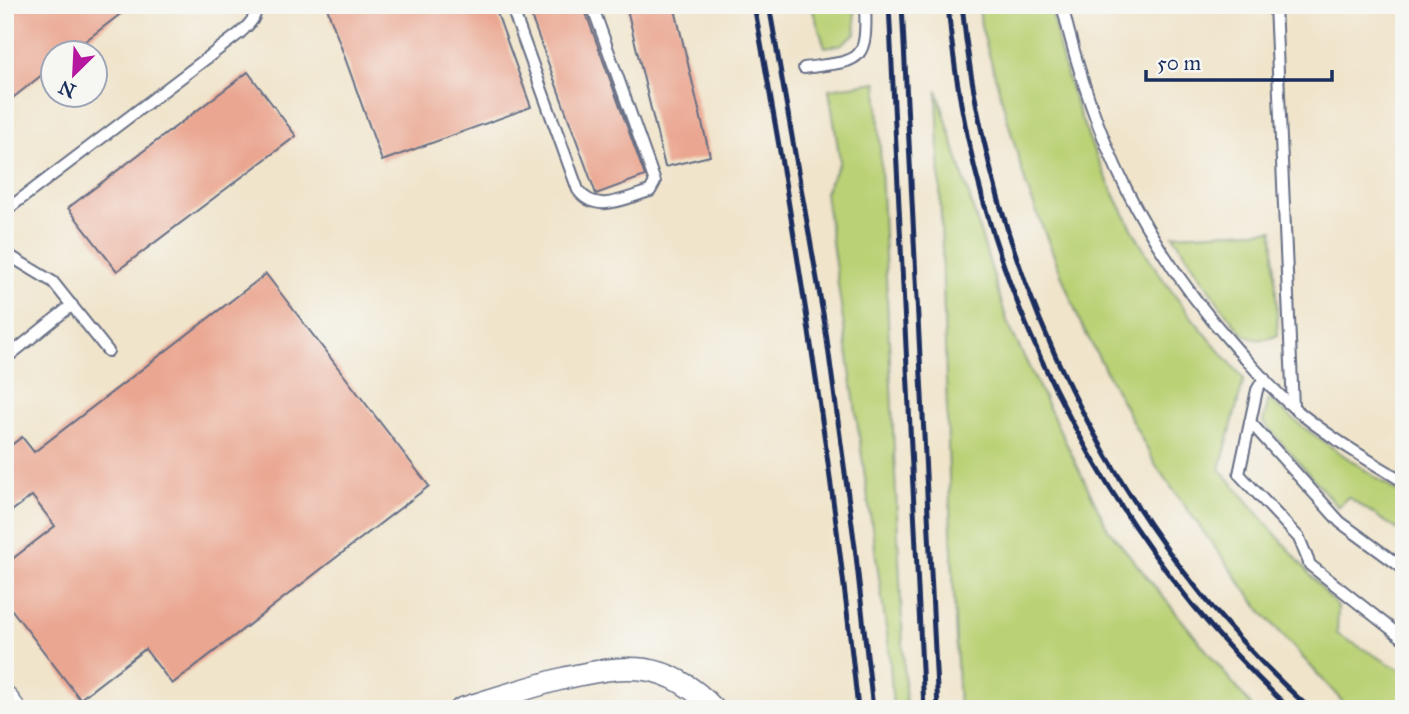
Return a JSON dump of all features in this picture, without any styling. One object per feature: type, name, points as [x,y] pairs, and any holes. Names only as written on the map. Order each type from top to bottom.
[{"type":"street","points":[[461,709],[555,681],[607,668],[628,667],[649,670],[676,679],[700,694],[714,709]]},
{"type":"street","points":[[5,696],[15,709]]},
{"type":"lane","points":[[5,211],[240,33],[252,22],[255,5]]},
{"type":"lane","points":[[511,5],[578,190],[584,198],[603,205],[650,191],[654,182],[592,5]]},
{"type":"lane","points":[[804,68],[850,61],[859,56],[865,43],[865,5]]},
{"type":"lane","points":[[1062,5],[1075,60],[1104,142],[1132,203],[1173,272],[1215,325],[1293,407],[1404,482]]},
{"type":"lane","points":[[1275,5],[1293,407]]},
{"type":"lane","points":[[5,253],[53,282],[108,351]]},
{"type":"lane","points":[[5,359],[72,305]]},
{"type":"lane","points":[[1264,378],[1257,390],[1239,474],[1299,538],[1310,565],[1404,639]]},
{"type":"lane","points":[[1250,422],[1340,522],[1404,569]]},
{"type":"green space","points":[[811,5],[854,5],[856,33],[840,45],[825,47]]},
{"type":"green space","points":[[979,5],[1051,5],[1065,69],[1075,100],[1113,191],[1143,248],[1166,283],[1244,379],[1220,469],[1338,607],[1337,634],[1404,672],[1404,709],[1351,709],[1342,701],[1261,611],[1156,466],[1080,322],[1026,185],[981,26]]},
{"type":"green space","points":[[877,82],[906,709],[893,709],[889,649],[825,192],[840,161],[829,89]]},
{"type":"green space","points":[[937,90],[1008,324],[1108,529],[1254,709],[959,709]]},
{"type":"green space","points":[[1273,230],[1278,335],[1255,339],[1247,336],[1230,318],[1173,235]]},
{"type":"green space","points":[[1269,399],[1307,430],[1404,497],[1404,534],[1348,497],[1338,507],[1263,422]]},
{"type":"building","points":[[5,5],[132,5],[89,38],[38,38],[38,78],[5,104]]},
{"type":"building","points":[[326,5],[494,5],[531,107],[382,161]]},
{"type":"building","points":[[527,5],[583,5],[645,176],[596,194]]},
{"type":"building","points":[[626,5],[674,5],[710,156],[665,167]]},
{"type":"building","points":[[248,72],[296,136],[117,271],[68,208]]},
{"type":"building","points":[[266,274],[429,486],[172,684],[145,649],[80,699],[5,601],[5,560],[7,563],[55,526],[32,496],[5,516],[5,450],[22,437],[34,452]]},
{"type":"railway","points":[[754,5],[813,356],[858,709]]},
{"type":"railway","points":[[769,5],[825,325],[855,547],[873,709]]},
{"type":"railway","points":[[889,5],[924,709]]},
{"type":"railway","points":[[902,5],[938,709]]},
{"type":"railway","points":[[948,5],[961,104],[984,201],[1015,296],[1055,388],[1103,476],[1158,560],[1221,638],[1290,709]]},
{"type":"railway","points":[[962,5],[977,105],[1000,202],[1031,298],[1071,389],[1119,477],[1175,560],[1239,637],[1310,709]]}]
